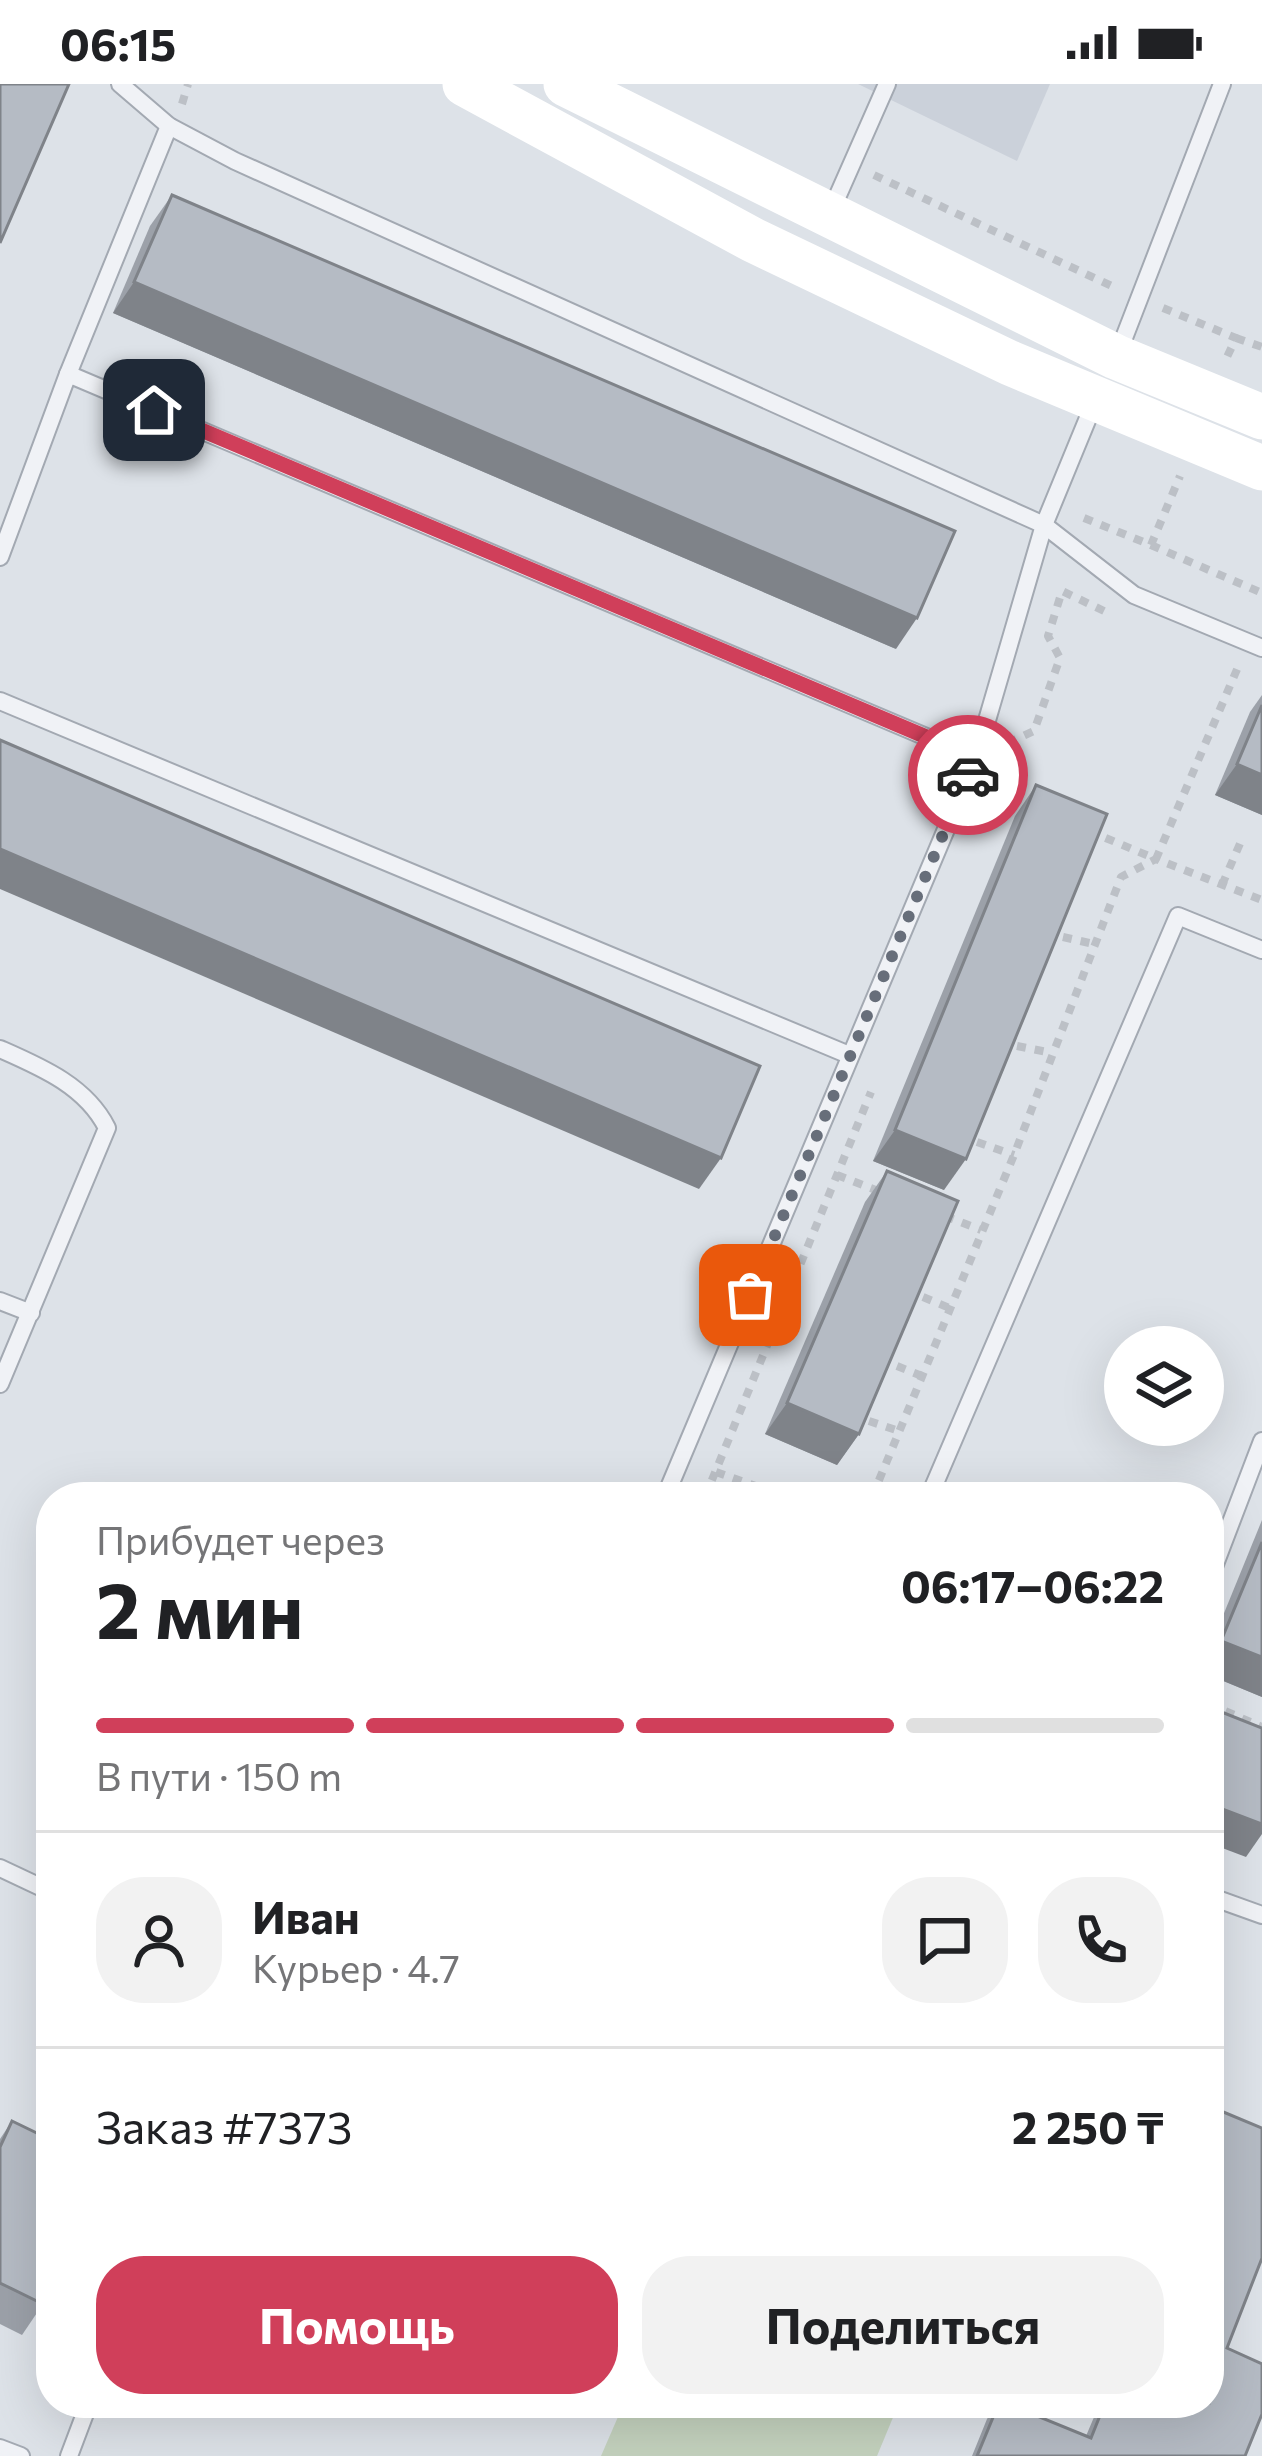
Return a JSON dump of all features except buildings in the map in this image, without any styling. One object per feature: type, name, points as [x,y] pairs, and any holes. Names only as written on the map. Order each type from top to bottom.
[{"type":"main road","points":[[465,84],[753,239],[1095,400],[1262,468]]},
{"type":"main road","points":[[566,84],[1116,357],[1262,417]]},
{"type":"lane","points":[[120,84],[169,126],[256,171],[1044,525],[1134,595],[1262,648]]},
{"type":"lane","points":[[828,217],[887,84]]},
{"type":"lane","points":[[1116,357],[1222,84]]},
{"type":"lane","points":[[0,557],[169,126]]},
{"type":"lane","points":[[68,374],[976,758]]},
{"type":"lane","points":[[671,1482],[976,758],[1044,525],[1095,400]]},
{"type":"lane","points":[[0,701],[849,1055]]},
{"type":"lane","points":[[934,1482],[1178,916],[1262,950]]},
{"type":"lane","points":[[0,1049],[45,1068],[96,1105],[107,1128],[0,1384]]},
{"type":"lane","points":[[0,1300],[31,1312]]},
{"type":"lane","points":[[1224,1541],[1262,1441]]},
{"type":"lane","points":[[0,1868],[36,1885]]},
{"type":"lane","points":[[1224,1902],[1262,1916]]},
{"type":"lane","points":[[69,2456],[83,2418]]},
{"type":"lane","points":[[0,2448],[21,2456]]},
{"type":"path","points":[[851,164],[1139,298],[1262,347]]},
{"type":"path","points":[[1210,397],[1236,338]]},
{"type":"path","points":[[1150,545],[1262,593]]},
{"type":"path","points":[[1004,758],[1008,742],[1034,731],[1060,658],[1048,636],[1063,591],[1118,617]]},
{"type":"path","points":[[878,1482],[1014,1155],[1121,877],[1156,859],[1238,667],[1217,658]]},
{"type":"path","points":[[985,813],[998,775]]},
{"type":"path","points":[[993,792],[1034,808]]},
{"type":"path","points":[[1075,825],[1262,900]]},
{"type":"path","points":[[1222,885],[1242,839]]},
{"type":"path","points":[[1063,937],[1098,945]]},
{"type":"path","points":[[1017,1046],[1052,1053]]},
{"type":"path","points":[[712,1482],[872,1090]]},
{"type":"path","points":[[977,1142],[1014,1155]]},
{"type":"path","points":[[837,1175],[899,1198]]},
{"type":"path","points":[[940,1214],[981,1229]]},
{"type":"path","points":[[922,1298],[952,1309]]},
{"type":"path","points":[[897,1366],[922,1376]]},
{"type":"path","points":[[869,1421],[899,1431]]},
{"type":"path","points":[[716,1472],[744,1482]]},
{"type":"path","points":[[1224,1711],[1262,1727]]},
{"type":"shaded area","points":[[858,84],[1050,84],[1017,161]]},
{"type":"green space","points":[[617,2418],[893,2418],[877,2456],[601,2456]]},
{"type":"way so far","points":[[750,1295],[968,775]]},
{"type":"route","points":[[154,410],[976,758],[968,775]]}]
